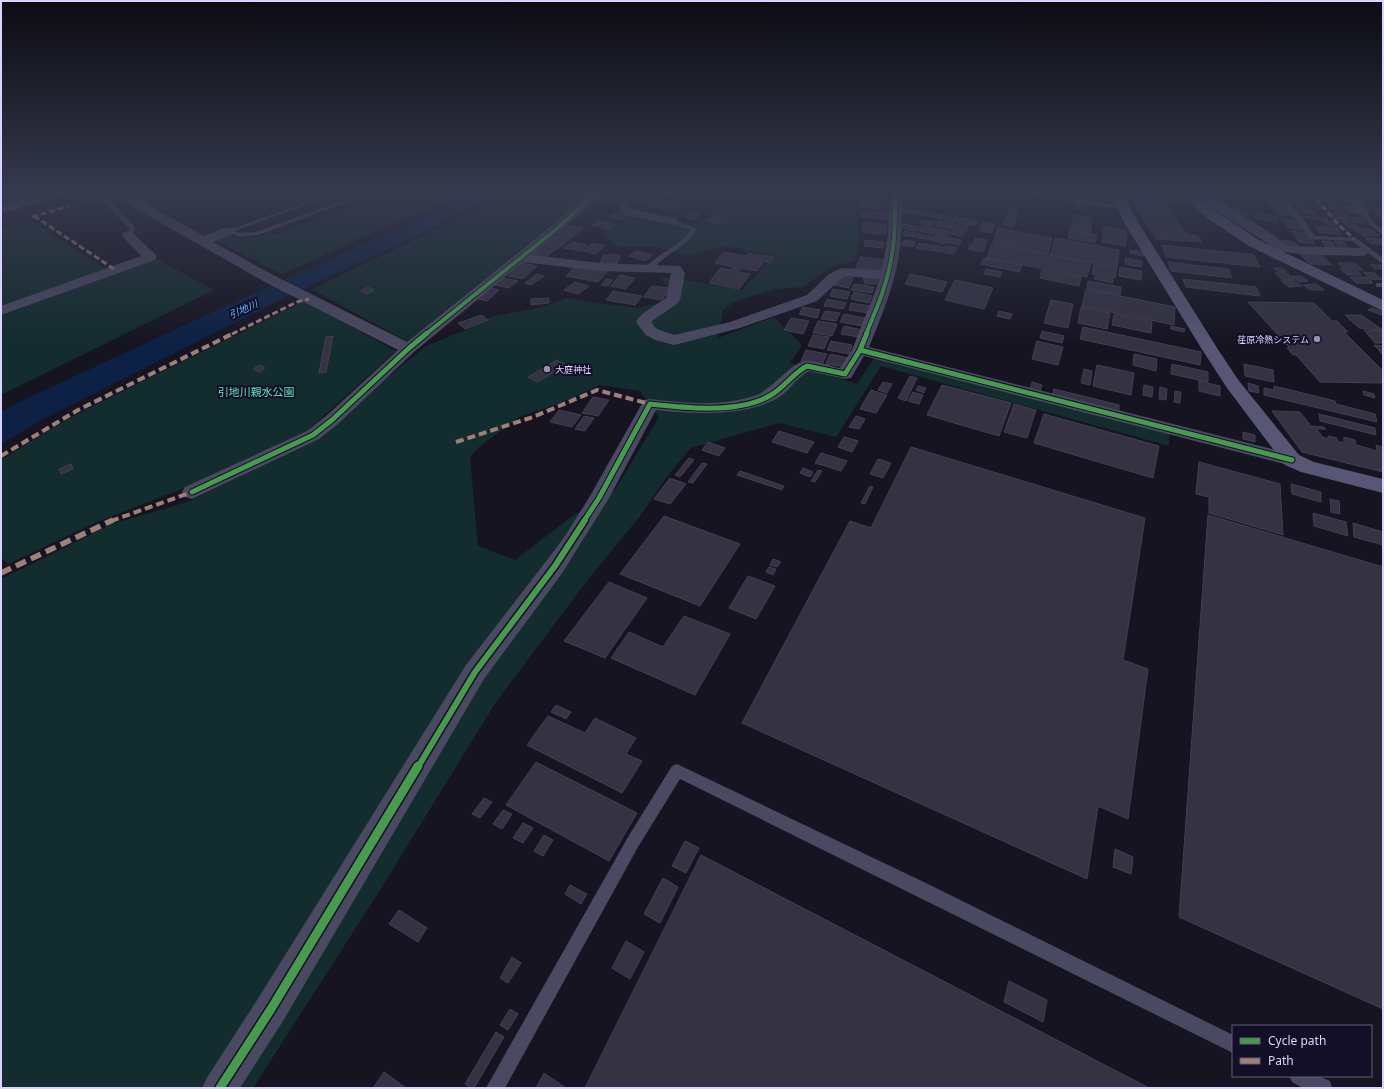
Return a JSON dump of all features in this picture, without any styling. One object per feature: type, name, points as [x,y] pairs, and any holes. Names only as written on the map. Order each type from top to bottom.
[{"type":"street","points":[[1,311],[150,257],[135,243]]},
{"type":"street","points":[[206,243],[270,279],[408,349]]},
{"type":"street","points":[[192,492],[313,435],[332,420],[408,349],[538,243]]},
{"type":"street","points":[[220,1088],[275,1002],[475,672],[555,566],[572,541],[599,498],[650,404],[713,409],[732,407],[763,399],[779,390],[792,374],[807,366],[845,374],[860,350],[887,274],[894,243]]},
{"type":"street","points":[[1149,243],[1233,384],[1292,460]]},
{"type":"street","points":[[1254,243],[1272,248],[1290,250],[1362,252]]},
{"type":"street","points":[[1272,248],[1383,306]]},
{"type":"street","points":[[520,258],[593,266],[675,269],[678,273],[673,300],[647,317],[644,321],[644,326],[647,330],[667,340],[674,340],[735,325],[812,298],[820,293],[835,274],[842,272],[887,274]]},
{"type":"street","points":[[860,350],[1292,460],[1308,467],[1383,486]]},
{"type":"lane","points":[[649,269],[658,257],[684,243]]},
{"type":"lane","points":[[1359,243],[1383,262]]},
{"type":"lane","points":[[495,1088],[630,848],[677,771],[1232,1044]]},
{"type":"lane","points":[[1300,1077],[1323,1088]]},
{"type":"green space","points":[[1,243],[65,243],[104,268],[102,272],[1,308]]},
{"type":"green space","points":[[220,243],[351,243],[308,262],[281,274]]},
{"type":"green space","points":[[409,243],[531,243],[407,342],[312,289]]},
{"type":"green space","points":[[613,243],[859,243],[855,261],[833,266],[803,287],[776,289],[735,301],[723,310],[718,338],[774,317],[802,345],[790,363],[857,384],[874,358],[1169,434],[1169,446],[881,366],[836,437],[779,423],[691,448],[668,475],[641,515],[590,577],[496,702],[377,895],[253,1088],[1,1088],[1,579],[112,524],[190,501],[318,438],[350,408],[426,346],[468,329],[493,316],[543,307],[566,298],[637,308],[675,299],[660,276],[742,290],[774,256],[725,246],[689,256],[657,247],[618,247]],"holes":[[[600,385],[640,391],[659,417],[615,490],[571,517],[515,560],[478,546],[470,457],[478,448],[520,416],[558,404]]]},
{"type":"green space","points":[[157,259],[214,290],[1,395],[1,315]]},
{"type":"green space","name":"引地川親水公園","points":[[305,301],[396,351],[307,431],[187,487],[97,522],[8,564],[1,558],[1,460],[57,425],[87,409]]},
{"type":"water","name":"引地川","points":[[367,243],[402,243],[286,297],[38,422],[1,444],[1,412],[19,402],[269,286]]},
{"type":"building","points":[[547,243],[565,243],[560,247],[545,244]]},
{"type":"building","points":[[571,243],[587,245],[580,251],[564,248]]},
{"type":"building","points":[[593,243],[605,246],[596,254],[583,251]]},
{"type":"building","points":[[865,243],[884,243],[883,248],[864,246]]},
{"type":"building","points":[[902,243],[916,243],[913,247],[901,245]]},
{"type":"building","points":[[919,243],[930,245],[927,250],[916,248]]},
{"type":"building","points":[[949,243],[960,243],[959,245]]},
{"type":"building","points":[[973,243],[986,243],[985,245]]},
{"type":"building","points":[[993,243],[1051,243],[1048,254]]},
{"type":"building","points":[[1054,243],[1081,243],[1119,250],[1117,267],[1051,255]]},
{"type":"building","points":[[1107,243],[1125,243],[1125,246]]},
{"type":"building","points":[[1283,243],[1295,243],[1299,246],[1287,246]]},
{"type":"building","points":[[1323,243],[1332,243],[1336,249],[1326,248]]},
{"type":"building","points":[[1335,243],[1345,243],[1350,250],[1340,249]]},
{"type":"building","points":[[1371,243],[1383,244],[1372,244]]},
{"type":"building","points":[[970,244],[985,247],[983,252],[968,249]]},
{"type":"building","points":[[992,244],[1091,263],[1087,277],[987,258]]},
{"type":"building","points":[[546,245],[558,248],[543,259],[531,256]]},
{"type":"building","points":[[932,245],[943,247],[940,252],[929,250]]},
{"type":"building","points":[[1162,245],[1254,255],[1260,267],[1166,257]]},
{"type":"building","points":[[945,246],[957,248],[954,254],[942,252]]},
{"type":"building","points":[[1130,250],[1144,252],[1143,256],[1130,253]]},
{"type":"building","points":[[636,251],[653,255],[645,261],[629,256]]},
{"type":"building","points":[[724,252],[746,256],[748,253],[774,257],[770,263],[764,261],[757,271],[741,268],[738,272],[750,274],[739,289],[709,283],[720,268],[731,270],[734,267],[715,263]]},
{"type":"building","points":[[1300,254],[1321,255],[1332,265],[1310,264]]},
{"type":"building","points":[[604,255],[620,255],[617,264],[600,263]]},
{"type":"building","points":[[860,257],[886,260],[884,272],[856,268]]},
{"type":"building","points":[[984,258],[1022,265],[1019,272],[981,264]]},
{"type":"building","points":[[1126,258],[1142,261],[1141,267],[1125,264]]},
{"type":"building","points":[[1168,262],[1228,269],[1232,278],[1171,271]]},
{"type":"building","points":[[522,263],[537,266],[523,279],[508,276]]},
{"type":"building","points":[[1338,263],[1355,263],[1363,270],[1356,270],[1362,275],[1347,275],[1340,268],[1344,268]]},
{"type":"building","points":[[1094,264],[1117,268],[1115,278],[1092,274]]},
{"type":"building","points":[[1370,265],[1383,265],[1383,269],[1375,269]]},
{"type":"building","points":[[575,267],[607,272],[598,282],[566,276]]},
{"type":"building","points":[[1120,267],[1142,271],[1141,280],[1119,276]]},
{"type":"building","points":[[1273,268],[1281,268],[1287,272],[1279,272]]},
{"type":"building","points":[[986,269],[1002,272],[1000,277],[984,274]]},
{"type":"building","points":[[1042,270],[1081,277],[1079,286],[1040,278]]},
{"type":"building","points":[[1363,272],[1375,273],[1383,280],[1371,279]]},
{"type":"building","points":[[1275,273],[1287,273],[1295,280],[1283,280]]},
{"type":"building","points":[[537,274],[544,276],[531,285],[525,283]]},
{"type":"building","points":[[910,274],[947,282],[942,292],[905,284]]},
{"type":"building","points":[[620,275],[635,278],[626,289],[611,286]]},
{"type":"building","points":[[839,275],[853,278],[849,288],[834,285]]},
{"type":"building","points":[[1095,276],[1113,279],[1113,283],[1094,279]]},
{"type":"building","points":[[1292,276],[1301,276],[1308,281],[1299,282]]},
{"type":"building","points":[[1350,277],[1367,277],[1373,283],[1356,283]]},
{"type":"building","points":[[504,278],[518,281],[509,288],[495,285]]},
{"type":"building","points":[[863,278],[877,278],[880,284],[865,284]]},
{"type":"building","points":[[606,279],[613,280],[608,286],[601,285]]},
{"type":"building","points":[[1183,279],[1256,287],[1260,296],[1186,287]]},
{"type":"building","points":[[955,280],[993,288],[984,309],[945,300]]},
{"type":"building","points":[[1088,281],[1121,287],[1120,295],[1087,288]]},
{"type":"building","points":[[1281,281],[1294,281],[1302,286],[1289,287]]},
{"type":"building","points":[[575,282],[589,286],[578,294],[564,290]]},
{"type":"building","points":[[854,284],[874,287],[872,293],[851,290]]},
{"type":"building","points":[[1316,284],[1324,290],[1310,290],[1303,285]]},
{"type":"building","points":[[652,286],[670,288],[662,300],[643,297]]},
{"type":"building","points":[[368,287],[374,290],[367,294],[361,291]]},
{"type":"building","points":[[491,288],[499,290],[487,301],[478,299]]},
{"type":"building","points":[[833,289],[850,292],[847,299],[830,296]]},
{"type":"building","points":[[1086,289],[1175,307],[1174,325],[1082,306]]},
{"type":"building","points":[[613,291],[642,296],[635,305],[606,300]]},
{"type":"building","points":[[854,292],[872,296],[869,303],[851,299]]},
{"type":"building","points":[[549,298],[549,303],[531,305],[531,299]]},
{"type":"building","points":[[827,299],[846,303],[843,309],[824,306]]},
{"type":"building","points":[[1051,300],[1073,304],[1068,328],[1044,323]]},
{"type":"building","name":"荏原冷熱システム","points":[[1248,302],[1314,303],[1332,321],[1337,321],[1348,332],[1343,331],[1383,371],[1383,383],[1320,382],[1296,355],[1293,355],[1287,348],[1289,347]]},
{"type":"building","points":[[851,303],[870,306],[868,313],[849,310]]},
{"type":"building","points":[[803,307],[820,310],[817,318],[799,314]]},
{"type":"building","points":[[1081,307],[1110,313],[1107,329],[1078,323]]},
{"type":"building","points":[[1372,308],[1383,312],[1383,314],[1381,315],[1368,310]]},
{"type":"building","points":[[825,311],[840,313],[836,321],[821,319]]},
{"type":"building","points":[[999,311],[1012,314],[1010,319],[997,316]]},
{"type":"building","points":[[844,314],[865,318],[862,326],[840,322]]},
{"type":"building","points":[[1114,314],[1152,322],[1151,333],[1112,325]]},
{"type":"building","points":[[482,315],[488,320],[465,329],[458,323]]},
{"type":"building","points":[[1345,315],[1361,315],[1383,330],[1359,328]]},
{"type":"building","points":[[791,318],[809,321],[803,334],[784,330]]},
{"type":"building","points":[[818,321],[837,324],[832,336],[813,333]]},
{"type":"building","points":[[844,326],[862,330],[859,337],[841,334]]},
{"type":"building","points":[[1171,326],[1185,329],[1184,332],[1171,329]]},
{"type":"building","points":[[1083,327],[1201,352],[1200,365],[1080,339]]},
{"type":"building","points":[[1364,330],[1383,331],[1383,343],[1375,343]]},
{"type":"building","points":[[1042,331],[1064,336],[1062,343],[1040,338]]},
{"type":"building","points":[[813,335],[829,337],[824,349],[808,346]]},
{"type":"building","points":[[333,336],[326,372],[319,373],[326,337]]},
{"type":"building","points":[[831,341],[852,345],[849,354],[827,350]]},
{"type":"building","points":[[1037,341],[1063,347],[1058,365],[1032,359]]},
{"type":"building","points":[[1374,345],[1383,346],[1383,354],[1382,354]]},
{"type":"building","points":[[806,350],[827,354],[822,365],[801,361]]},
{"type":"building","points":[[830,354],[849,358],[846,367],[826,364]]},
{"type":"building","points":[[1134,354],[1157,359],[1156,371],[1133,365]]},
{"type":"building","points":[[557,360],[567,365],[537,382],[528,377]]},
{"type":"building","points":[[1172,364],[1208,372],[1208,382],[1171,374]]},
{"type":"building","points":[[1244,364],[1273,370],[1274,382],[1245,376]]},
{"type":"building","points":[[260,365],[265,368],[259,372],[253,369]]},
{"type":"building","points":[[1097,365],[1134,373],[1131,395],[1093,386]]},
{"type":"building","points":[[1084,369],[1092,371],[1090,385],[1081,383]]},
{"type":"building","points":[[910,376],[917,378],[906,401],[898,398]]},
{"type":"building","points":[[1199,381],[1220,386],[1220,396],[1199,391]]},
{"type":"building","points":[[883,382],[892,384],[887,393],[878,390]]},
{"type":"building","points":[[1032,382],[1042,385],[1040,391],[1030,389]]},
{"type":"building","points":[[1248,383],[1258,386],[1259,393],[1249,391]]},
{"type":"building","points":[[942,385],[1011,403],[999,436],[927,415]]},
{"type":"building","points":[[1144,385],[1153,387],[1152,397],[1143,395]]},
{"type":"building","points":[[918,386],[926,388],[924,393],[916,390]]},
{"type":"building","points":[[1274,386],[1335,401],[1336,404],[1375,414],[1377,422],[1264,395],[1264,388],[1274,390]]},
{"type":"building","points":[[1160,387],[1167,389],[1166,400],[1159,399]]},
{"type":"building","points":[[1054,389],[1119,405],[1119,411],[1052,395]]},
{"type":"building","points":[[871,390],[887,395],[876,413],[860,409]]},
{"type":"building","points":[[1175,391],[1181,392],[1180,403],[1174,402]]},
{"type":"building","points":[[1363,391],[1374,394],[1375,398],[1364,395]]},
{"type":"building","points":[[913,392],[923,395],[919,404],[908,401]]},
{"type":"building","points":[[593,397],[609,400],[598,416],[582,413]]},
{"type":"building","points":[[1014,404],[1036,410],[1027,438],[1004,432]]},
{"type":"building","points":[[559,410],[581,415],[572,427],[550,422]]},
{"type":"building","points":[[1272,411],[1300,412],[1311,426],[1324,427],[1326,429],[1316,429],[1323,437],[1328,439],[1328,436],[1337,438],[1337,441],[1344,443],[1344,437],[1355,440],[1356,445],[1377,451],[1376,445],[1383,447],[1383,472],[1302,452]]},
{"type":"building","points":[[1044,414],[1159,446],[1153,478],[1034,443]]},
{"type":"building","points":[[1319,414],[1375,428],[1376,435],[1320,421]]},
{"type":"building","points":[[584,416],[594,418],[585,431],[575,429]]},
{"type":"building","points":[[856,416],[865,419],[859,429],[849,427]]},
{"type":"building","points":[[779,431],[814,442],[807,453],[772,442]]},
{"type":"building","points":[[1243,432],[1255,435],[1255,442],[1243,439]]},
{"type":"building","points":[[844,437],[858,441],[852,452],[838,447]]},
{"type":"building","points":[[708,442],[725,448],[719,456],[702,450]]},
{"type":"building","points":[[911,447],[1145,518],[1123,660],[1148,669],[1128,819],[1098,806],[1087,879],[742,723],[850,521],[871,528]]},
{"type":"building","points":[[821,453],[847,461],[841,471],[815,463]]},
{"type":"building","points":[[689,458],[694,460],[680,477],[675,475]]},
{"type":"building","points":[[878,459],[891,463],[883,478],[870,474]]},
{"type":"building","points":[[1199,462],[1280,484],[1283,535],[1209,513],[1209,497],[1196,494]]},
{"type":"building","points":[[702,463],[707,464],[693,483],[688,482]]},
{"type":"building","points":[[71,464],[73,469],[61,474],[59,469]]},
{"type":"building","points":[[803,468],[813,472],[810,477],[800,473]]},
{"type":"building","points":[[818,470],[822,471],[815,482],[811,481]]},
{"type":"building","points":[[740,471],[784,486],[782,490],[737,475]]},
{"type":"building","points":[[670,478],[686,484],[670,504],[654,499]]},
{"type":"building","points":[[1291,484],[1321,492],[1321,502],[1292,494]]},
{"type":"building","points":[[870,486],[873,487],[865,504],[861,503]]},
{"type":"building","points":[[1330,499],[1339,501],[1340,514],[1331,512]]},
{"type":"building","points":[[1313,513],[1346,522],[1348,536],[1314,526]]},
{"type":"building","points":[[1208,515],[1383,567],[1383,1009],[1179,917]]},
{"type":"building","points":[[664,516],[740,544],[700,606],[620,574]]},
{"type":"building","points":[[1353,523],[1383,532],[1383,545],[1354,537]]},
{"type":"building","points":[[773,559],[781,562],[777,567],[770,565]]},
{"type":"building","points":[[769,567],[776,569],[773,575],[766,572]]},
{"type":"building","points":[[748,576],[775,586],[756,619],[729,608]]},
{"type":"building","points":[[609,582],[647,598],[605,658],[564,641]]},
{"type":"building","points":[[684,616],[730,634],[695,695],[611,658],[629,632],[663,647]]},
{"type":"building","points":[[556,705],[571,712],[566,719],[551,712]]},
{"type":"building","points":[[548,716],[585,733],[595,718],[636,738],[626,754],[642,761],[622,793],[527,745]]},
{"type":"building","points":[[536,762],[637,813],[609,861],[506,805]]},
{"type":"building","points":[[484,798],[492,802],[480,818],[472,814]]},
{"type":"building","points":[[503,810],[512,814],[502,829],[493,824]]},
{"type":"building","points":[[523,823],[533,828],[523,843],[513,838]]},
{"type":"building","points":[[544,835],[553,840],[543,856],[534,851]]},
{"type":"building","points":[[685,841],[699,848],[686,873],[672,866]]},
{"type":"building","points":[[1115,849],[1133,857],[1131,874],[1113,867]]},
{"type":"building","points":[[701,855],[1149,1088],[585,1088]]},
{"type":"building","points":[[663,878],[678,887],[660,923],[644,914]]},
{"type":"building","points":[[570,885],[587,894],[581,904],[565,894]]},
{"type":"building","points":[[399,910],[427,928],[418,942],[389,924]]},
{"type":"building","points":[[626,941],[644,952],[630,979],[612,968]]},
{"type":"building","points":[[512,957],[521,963],[508,983],[500,978]]},
{"type":"building","points":[[1009,981],[1047,1000],[1043,1022],[1004,1002]]},
{"type":"building","points":[[510,1009],[518,1014],[508,1030],[500,1025]]},
{"type":"building","points":[[496,1032],[504,1037],[474,1088],[470,1088],[465,1084]]},
{"type":"building","points":[[384,1072],[406,1088],[373,1088]]},
{"type":"building","points":[[544,1073],[566,1088],[536,1088]]},
{"type":"marked path","points":[[74,243],[114,269]]},
{"type":"marked path","points":[[1,456],[78,410],[297,302],[309,299]]},
{"type":"marked path","points":[[456,442],[533,417],[597,390],[650,404]]},
{"type":"marked path","points":[[1,573],[122,516],[192,492]]},
{"type":"cycle path","points":[[192,492],[313,435],[332,420],[408,349],[539,243]]},
{"type":"cycle path","points":[[894,243],[886,283],[860,350],[1292,460]]},
{"type":"cycle path","points":[[220,1088],[271,1009],[475,672],[555,566],[572,541],[599,498],[650,404],[687,408],[710,408],[735,406],[763,399],[776,392],[792,376],[807,366],[845,374],[860,350]]},
{"type":"place","name":"荏原冷熱システム","points":[[1317,339]]},
{"type":"place","name":"大庭神社","points":[[547,369]]}]
